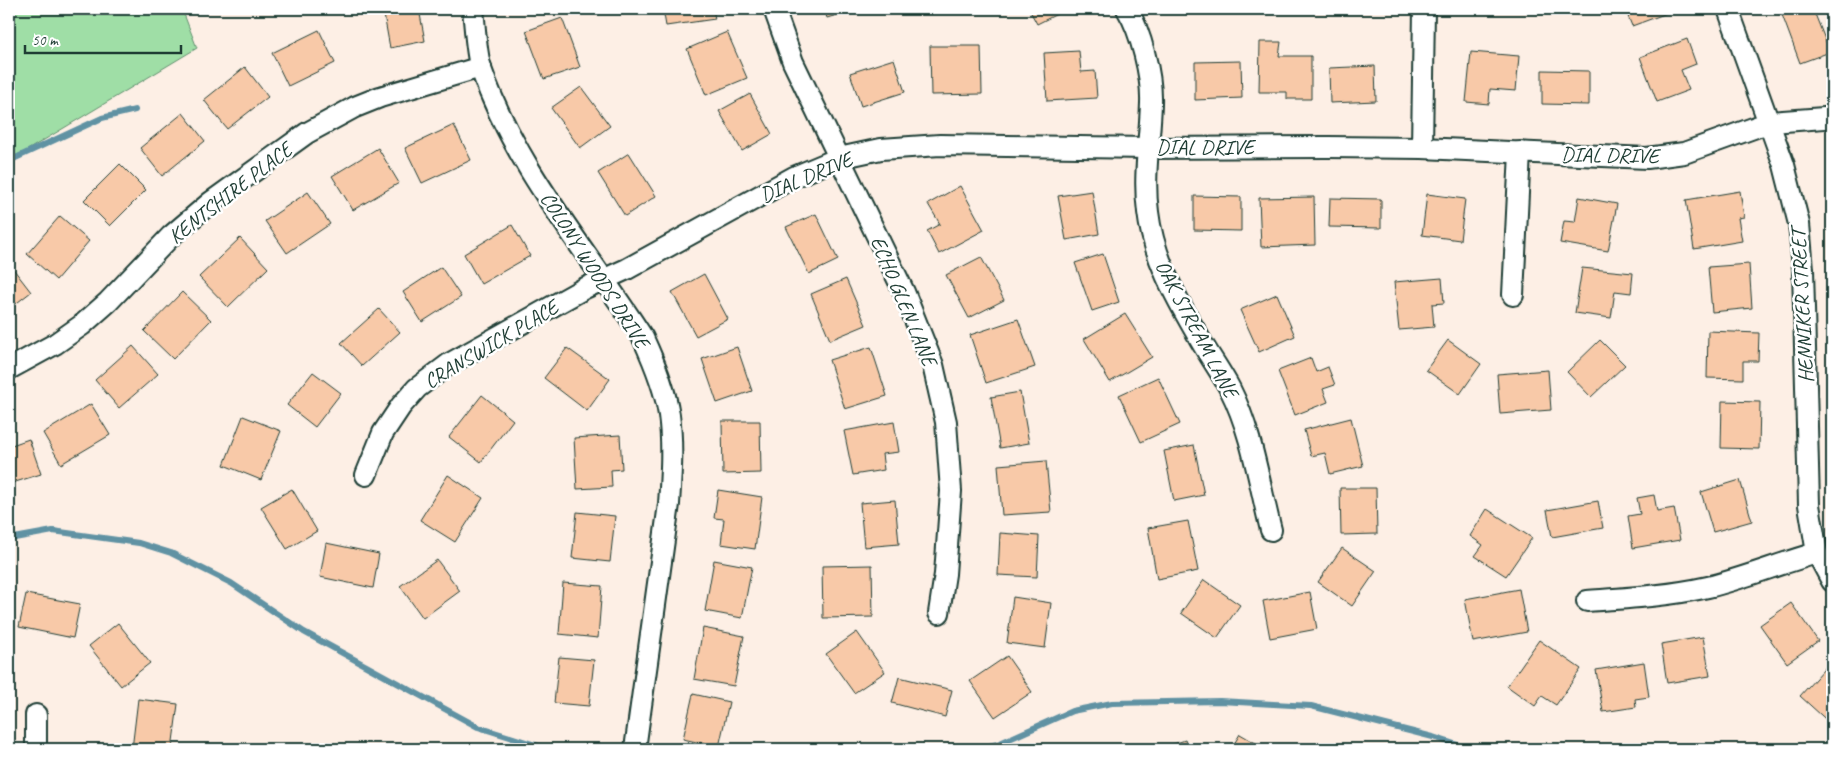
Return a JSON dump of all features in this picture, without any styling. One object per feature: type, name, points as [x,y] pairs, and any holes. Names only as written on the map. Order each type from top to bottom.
[{"type":"street","name":"COLONY WOODS DRIVE","points":[[473,9],[481,67],[509,134],[523,159],[643,338],[655,366],[668,413],[671,439],[669,504],[635,749]]},
{"type":"street","name":"ECHO GLEN LANE","points":[[774,9],[793,62],[904,292],[933,365],[946,422],[951,491],[945,574],[938,613]]},
{"type":"street","name":"OAK STREAM LANE","points":[[1127,9],[1138,32],[1146,61],[1151,100],[1146,185],[1151,232],[1159,259],[1196,334],[1230,388],[1241,412],[1271,530]]},
{"type":"street","points":[[1422,148],[1424,9]]},
{"type":"street","name":"HENNIKER STREET","points":[[1728,9],[1784,164],[1799,224],[1802,245],[1810,505],[1817,552],[1832,581]]},
{"type":"street","name":"KENTSHIRE PLACE","points":[[9,369],[55,344],[82,325],[108,302],[171,236],[211,202],[307,133],[355,107],[481,67]]},
{"type":"street","name":"DIAL DRIVE","points":[[603,280],[627,269],[794,177],[839,158],[881,149],[912,146],[1422,148],[1647,158],[1684,153],[1770,122],[1832,118]]},
{"type":"street","points":[[1513,295],[1520,152]]},
{"type":"street","name":"CRANSWICK PLACE","points":[[366,475],[383,433],[391,420],[417,388],[431,376],[449,364],[603,280]]},
{"type":"street","points":[[1587,601],[1660,596],[1707,587],[1817,552]]},
{"type":"street","points":[[36,715],[36,749]]},
{"type":"green space","points":[[9,9],[182,9],[197,48],[9,161]]},
{"type":"building","points":[[383,9],[419,9],[425,41],[390,48]]},
{"type":"building","points":[[663,9],[713,9],[715,19],[666,26]]},
{"type":"building","points":[[824,9],[857,9],[827,18]]},
{"type":"building","points":[[1029,9],[1067,9],[1037,24]]},
{"type":"building","points":[[1625,9],[1678,9],[1632,26]]},
{"type":"building","points":[[1792,9],[1813,9],[1830,52],[1800,63],[1781,12]]},
{"type":"building","points":[[562,18],[580,67],[544,79],[526,31]]},
{"type":"building","points":[[319,30],[335,63],[288,86],[272,53]]},
{"type":"building","points":[[727,32],[747,78],[706,95],[687,49]]},
{"type":"building","points":[[1687,39],[1696,64],[1681,70],[1689,90],[1657,102],[1640,57]]},
{"type":"building","points":[[1260,42],[1281,42],[1279,56],[1311,56],[1311,99],[1287,99],[1287,92],[1259,92]]},
{"type":"building","points":[[930,46],[981,46],[982,94],[931,95]]},
{"type":"building","points":[[1079,51],[1081,72],[1095,71],[1097,98],[1047,101],[1044,53]]},
{"type":"building","points":[[1471,52],[1519,56],[1516,91],[1490,89],[1489,104],[1466,102]]},
{"type":"building","points":[[894,59],[905,92],[861,106],[850,73]]},
{"type":"building","points":[[1241,61],[1242,98],[1195,100],[1195,62]]},
{"type":"building","points":[[1375,66],[1376,101],[1330,103],[1329,68]]},
{"type":"building","points":[[245,67],[268,97],[227,129],[204,100]]},
{"type":"building","points":[[1542,70],[1589,71],[1589,105],[1542,104]]},
{"type":"building","points":[[581,87],[610,126],[580,148],[551,108]]},
{"type":"building","points":[[750,94],[772,134],[742,151],[719,111]]},
{"type":"building","points":[[183,113],[205,141],[162,176],[140,148]]},
{"type":"building","points":[[454,125],[471,160],[422,183],[405,148]]},
{"type":"building","points":[[378,148],[399,183],[353,210],[332,176]]},
{"type":"building","points":[[629,153],[656,196],[625,216],[598,173]]},
{"type":"building","points":[[120,164],[146,190],[110,226],[84,200]]},
{"type":"building","points":[[960,186],[984,230],[939,254],[927,231],[940,224],[928,204]]},
{"type":"building","points":[[1092,191],[1099,234],[1066,240],[1058,196]]},
{"type":"building","points":[[1740,191],[1744,217],[1738,218],[1742,241],[1694,249],[1686,200]]},
{"type":"building","points":[[308,192],[330,224],[287,253],[265,221]]},
{"type":"building","points":[[1427,194],[1465,199],[1460,240],[1422,235]]},
{"type":"building","points":[[1194,196],[1241,197],[1241,231],[1194,230]]},
{"type":"building","points":[[1314,197],[1315,245],[1261,247],[1259,198]]},
{"type":"building","points":[[1579,197],[1617,204],[1608,251],[1560,243],[1564,221],[1575,222]]},
{"type":"building","points":[[1330,198],[1381,199],[1381,228],[1329,227]]},
{"type":"building","points":[[816,214],[838,260],[809,274],[786,227]]},
{"type":"building","points":[[60,216],[89,241],[56,280],[27,254]]},
{"type":"building","points":[[512,225],[530,256],[481,284],[464,254]]},
{"type":"building","points":[[240,238],[268,268],[228,307],[199,277]]},
{"type":"building","points":[[1103,254],[1119,302],[1092,311],[1075,263]]},
{"type":"building","points":[[981,257],[1004,300],[969,318],[946,275]]},
{"type":"building","points":[[1749,264],[1752,308],[1712,312],[1708,267]]},
{"type":"building","points":[[11,266],[31,292],[9,309],[9,267]]},
{"type":"building","points":[[441,267],[461,297],[422,322],[403,292]]},
{"type":"building","points":[[1582,268],[1633,273],[1631,293],[1615,291],[1611,318],[1575,313]]},
{"type":"building","points":[[704,274],[728,319],[696,336],[672,292]]},
{"type":"building","points":[[1442,278],[1444,303],[1432,304],[1434,327],[1399,330],[1394,282]]},
{"type":"building","points":[[846,279],[866,325],[830,340],[811,294]]},
{"type":"building","points":[[182,292],[211,320],[173,359],[144,331]]},
{"type":"building","points":[[1277,294],[1295,336],[1259,352],[1240,310]]},
{"type":"building","points":[[379,309],[400,332],[362,366],[341,343]]},
{"type":"building","points":[[1125,314],[1152,357],[1110,382],[1084,339]]},
{"type":"building","points":[[1018,319],[1035,367],[986,383],[970,335]]},
{"type":"building","points":[[1708,331],[1759,333],[1758,361],[1743,361],[1743,379],[1707,378]]},
{"type":"building","points":[[1448,340],[1481,364],[1460,394],[1426,370]]},
{"type":"building","points":[[1600,340],[1625,365],[1591,397],[1567,372]]},
{"type":"building","points":[[133,346],[158,374],[119,408],[95,380]]},
{"type":"building","points":[[737,347],[752,391],[717,403],[702,359]]},
{"type":"building","points":[[871,347],[887,396],[845,409],[829,360]]},
{"type":"building","points":[[567,348],[610,379],[587,411],[544,378]]},
{"type":"building","points":[[1311,358],[1316,372],[1328,367],[1335,385],[1323,389],[1328,402],[1295,415],[1278,371]]},
{"type":"building","points":[[1548,370],[1551,410],[1500,414],[1497,374]]},
{"type":"building","points":[[313,372],[341,393],[315,427],[287,405]]},
{"type":"building","points":[[1158,377],[1180,424],[1141,442],[1119,395]]},
{"type":"building","points":[[1020,392],[1029,443],[1000,448],[991,397]]},
{"type":"building","points":[[482,395],[513,420],[481,462],[449,437]]},
{"type":"building","points":[[1722,401],[1760,402],[1759,449],[1721,448]]},
{"type":"building","points":[[91,404],[110,435],[61,464],[43,433]]},
{"type":"building","points":[[243,416],[281,431],[261,480],[224,465]]},
{"type":"building","points":[[1351,418],[1363,466],[1330,474],[1325,453],[1311,456],[1304,430]]},
{"type":"building","points":[[722,421],[760,421],[761,473],[723,474]]},
{"type":"building","points":[[894,422],[899,452],[882,454],[884,470],[853,475],[844,431]]},
{"type":"building","points":[[620,435],[622,469],[611,470],[612,487],[577,489],[574,438]]},
{"type":"building","points":[[29,439],[41,474],[9,484],[9,446]]},
{"type":"building","points":[[1194,445],[1204,495],[1174,501],[1164,451]]},
{"type":"building","points":[[1046,461],[1051,512],[1002,515],[998,465]]},
{"type":"building","points":[[448,475],[483,498],[455,542],[420,520]]},
{"type":"building","points":[[1740,480],[1752,521],[1713,532],[1701,492]]},
{"type":"building","points":[[1340,488],[1376,488],[1377,534],[1341,535]]},
{"type":"building","points":[[292,489],[317,531],[287,549],[261,507]]},
{"type":"building","points":[[718,490],[762,497],[755,549],[721,544],[724,519],[714,518]]},
{"type":"building","points":[[1654,495],[1657,511],[1674,508],[1680,540],[1633,548],[1628,516],[1640,514],[1637,498]]},
{"type":"building","points":[[895,500],[899,544],[864,547],[860,503]]},
{"type":"building","points":[[1598,501],[1603,528],[1552,537],[1547,510]]},
{"type":"building","points":[[1487,509],[1532,538],[1506,576],[1475,556],[1483,545],[1470,536]]},
{"type":"building","points":[[577,512],[615,516],[610,562],[572,558]]},
{"type":"building","points":[[1188,521],[1198,571],[1157,579],[1148,528]]},
{"type":"building","points":[[1000,533],[1039,536],[1037,577],[998,575]]},
{"type":"building","points":[[326,543],[379,554],[373,588],[320,577]]},
{"type":"building","points":[[1342,548],[1376,571],[1352,606],[1318,582]]},
{"type":"building","points":[[437,560],[460,591],[423,618],[400,586]]},
{"type":"building","points":[[714,560],[752,567],[742,618],[705,611]]},
{"type":"building","points":[[872,565],[873,617],[823,618],[822,566]]},
{"type":"building","points":[[1204,580],[1240,605],[1217,638],[1181,613]]},
{"type":"building","points":[[563,583],[602,586],[598,638],[559,634]]},
{"type":"building","points":[[1519,589],[1527,632],[1473,642],[1465,599]]},
{"type":"building","points":[[1310,592],[1317,629],[1270,638],[1263,601]]},
{"type":"building","points":[[26,594],[80,604],[73,638],[19,627]]},
{"type":"building","points":[[1013,597],[1051,603],[1045,648],[1007,643]]},
{"type":"building","points":[[1791,603],[1818,641],[1787,663],[1760,625]]},
{"type":"building","points":[[118,623],[150,663],[121,686],[89,646]]},
{"type":"building","points":[[703,628],[744,636],[734,686],[694,679]]},
{"type":"building","points":[[857,632],[885,672],[854,693],[826,654]]},
{"type":"building","points":[[1703,637],[1710,676],[1667,683],[1661,644]]},
{"type":"building","points":[[1539,640],[1581,669],[1556,705],[1542,696],[1535,706],[1507,686]]},
{"type":"building","points":[[1007,656],[1032,692],[995,717],[970,681]]},
{"type":"building","points":[[559,657],[594,660],[589,706],[554,703]]},
{"type":"building","points":[[1832,660],[1832,725],[1800,696]]},
{"type":"building","points":[[1644,662],[1649,697],[1635,699],[1636,707],[1603,712],[1596,670]]},
{"type":"building","points":[[899,677],[952,690],[945,717],[892,703]]},
{"type":"building","points":[[693,694],[729,702],[719,747],[683,739]]},
{"type":"building","points":[[138,699],[178,704],[172,749],[132,749]]},
{"type":"building","points":[[1240,734],[1266,749],[1231,749]]},
{"type":"building","points":[[1185,740],[1189,749],[1160,749]]},
{"type":"waterway","points":[[9,161],[102,118],[135,110]]},
{"type":"waterway","points":[[9,539],[53,531],[139,543],[171,553],[231,583],[304,632],[478,727],[542,747],[556,749]]},
{"type":"waterway","points":[[976,749],[998,744],[1072,711],[1112,703],[1220,701],[1311,706],[1433,737],[1470,749]]}]
